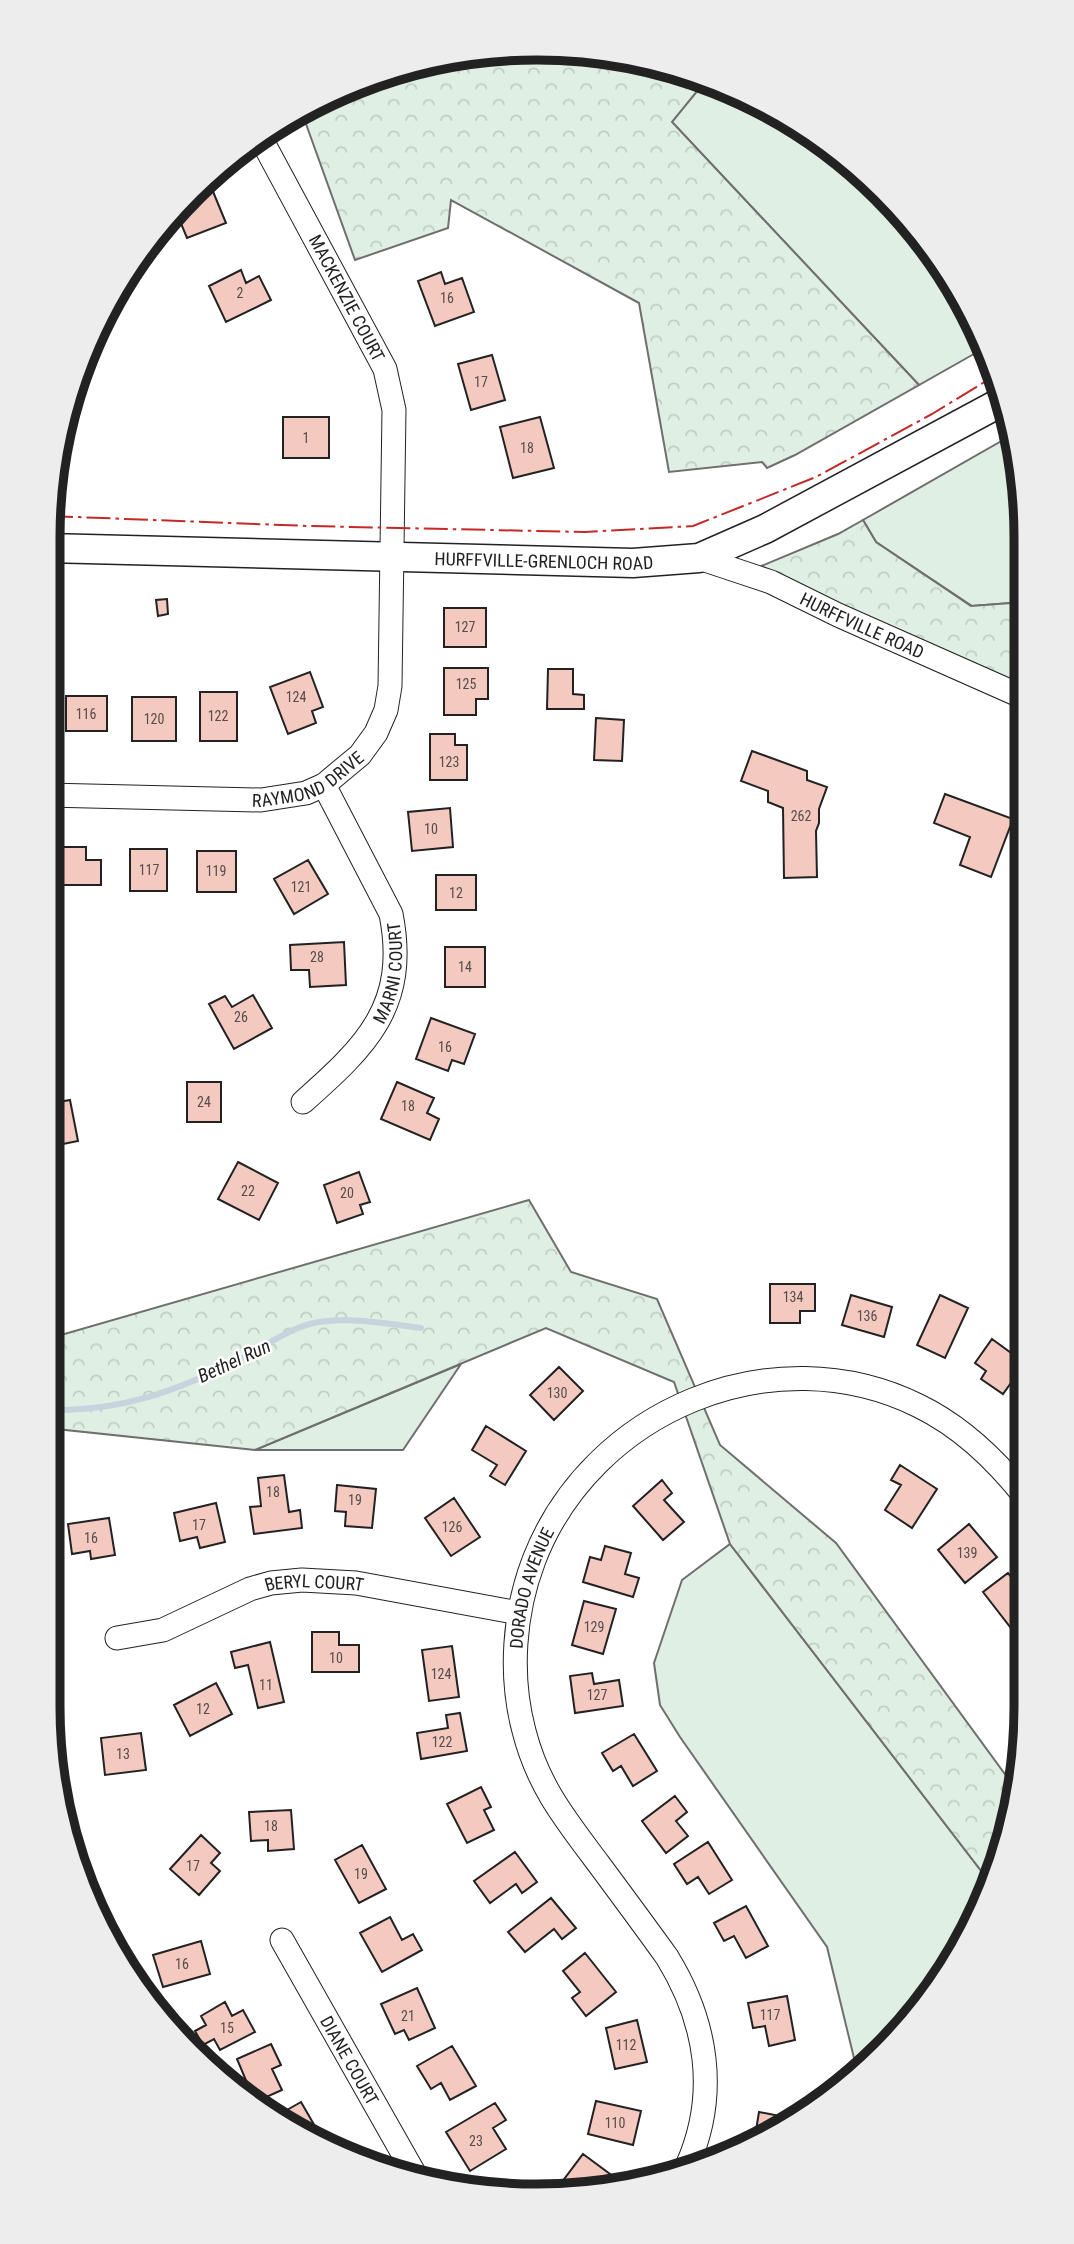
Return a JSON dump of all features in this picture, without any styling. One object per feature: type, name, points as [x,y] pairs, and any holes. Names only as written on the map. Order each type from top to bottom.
[{"type":"main road","name":"HURFFVILLE-GRENLOCH ROAD","points":[[60,548],[634,563],[699,558],[765,529],[996,405]]},
{"type":"street","name":"MACKENZIE COURT","points":[[264,145],[385,369],[394,410],[391,556]]},
{"type":"street","name":"RAYMOND DRIVE","points":[[60,795],[261,800],[306,793],[324,785],[360,755],[376,733],[386,710],[390,673],[391,556]]},
{"type":"street","name":"HURFFVILLE ROAD","points":[[699,558],[771,582],[838,615],[1014,693]]},
{"type":"street","name":"MARNI COURT","points":[[303,1102],[347,1061],[376,1026],[389,994],[395,966],[391,914],[324,785]]},
{"type":"street","name":"DORADO AVENUE","points":[[689,2159],[697,2137],[706,2090],[704,2047],[687,1993],[667,1957],[554,1803],[537,1771],[523,1729],[516,1654],[519,1613],[530,1572],[545,1534],[566,1499],[590,1469],[625,1438],[658,1416],[690,1400],[731,1387],[776,1380],[851,1384],[887,1392],[938,1416],[974,1443],[1014,1484]]},
{"type":"street","name":"BERYL COURT","points":[[117,1638],[163,1630],[241,1592],[271,1583],[295,1580],[356,1583],[519,1613]]},
{"type":"street","name":"DIANE COURT","points":[[282,1940],[411,2167]]},
{"type":"green space","points":[[568,61],[630,69],[699,88],[672,122],[919,385],[767,468],[762,462],[669,472],[639,303],[451,200],[448,228],[355,260],[305,120],[384,85],[413,76],[475,64]]},
{"type":"green space","points":[[699,88],[776,123],[828,158],[875,199],[916,246],[951,298],[977,352],[919,385],[671,121]]},
{"type":"green space","points":[[1004,440],[1013,506],[1014,603],[972,606],[876,542],[863,520]]},
{"type":"green space","points":[[863,520],[876,542],[971,606],[1014,603],[1014,696],[747,572],[838,534]]},
{"type":"green space","points":[[529,1200],[571,1272],[657,1299],[720,1445],[836,1543],[1008,1779],[998,1831],[984,1874],[730,1544],[674,1382],[546,1328],[255,1450],[60,1429],[60,1335]]},
{"type":"green space","points":[[461,1364],[403,1450],[255,1450]]},
{"type":"green space","points":[[730,1544],[984,1874],[951,1946],[934,1972],[896,2022],[854,2064],[827,1947],[660,1705],[654,1663],[682,1580]]},
{"type":"building","points":[[211,188],[226,223],[187,238],[180,220]]},
{"type":"building","points":[[241,270],[246,283],[259,276],[271,300],[226,322],[209,286]]},
{"type":"building","points":[[441,272],[445,284],[462,278],[474,312],[435,326],[418,281]]},
{"type":"building","points":[[492,355],[505,400],[471,410],[458,364]]},
{"type":"building","points":[[283,417],[329,417],[329,458],[283,458]]},
{"type":"building","points":[[540,417],[554,468],[513,478],[500,427]]},
{"type":"building","points":[[167,599],[168,614],[158,616],[156,600]]},
{"type":"building","points":[[444,608],[486,608],[486,647],[444,647]]},
{"type":"building","points":[[444,668],[488,668],[488,699],[476,699],[476,715],[444,715]]},
{"type":"building","points":[[548,669],[573,669],[573,694],[584,695],[584,709],[547,709]]},
{"type":"building","points":[[310,672],[323,707],[312,711],[316,723],[288,734],[270,687]]},
{"type":"building","points":[[200,692],[237,692],[237,741],[200,741]]},
{"type":"building","points":[[66,696],[107,696],[107,731],[66,731]]},
{"type":"building","points":[[132,697],[176,697],[176,741],[132,741]]},
{"type":"building","points":[[596,718],[624,720],[622,761],[594,760]]},
{"type":"building","points":[[430,734],[455,734],[455,745],[467,745],[467,780],[430,780]]},
{"type":"building","points":[[752,751],[807,771],[807,780],[827,787],[819,809],[816,831],[817,877],[784,878],[783,808],[768,802],[768,791],[741,781]]},
{"type":"building","points":[[945,794],[1013,819],[991,877],[960,865],[970,837],[934,823]]},
{"type":"building","points":[[450,808],[453,847],[412,851],[408,812]]},
{"type":"building","points":[[60,847],[86,847],[86,860],[101,860],[101,885],[60,885]]},
{"type":"building","points":[[130,849],[167,849],[167,891],[130,891]]},
{"type":"building","points":[[197,851],[236,851],[236,892],[197,892]]},
{"type":"building","points":[[308,860],[328,894],[294,914],[274,879]]},
{"type":"building","points":[[436,875],[476,875],[476,910],[436,910]]},
{"type":"building","points":[[344,942],[346,985],[310,987],[309,970],[291,970],[290,945]]},
{"type":"building","points":[[445,947],[485,947],[485,987],[445,987]]},
{"type":"building","points":[[253,995],[272,1028],[234,1049],[209,1004],[225,996],[232,1007]]},
{"type":"building","points":[[431,1018],[475,1034],[464,1064],[452,1060],[448,1071],[416,1059]]},
{"type":"building","points":[[187,1082],[221,1082],[221,1122],[187,1122]]},
{"type":"building","points":[[397,1082],[434,1098],[427,1113],[439,1119],[430,1140],[381,1119]]},
{"type":"building","points":[[70,1100],[78,1141],[60,1145],[60,1102]]},
{"type":"building","points":[[238,1162],[278,1183],[259,1220],[218,1199]]},
{"type":"building","points":[[359,1172],[370,1202],[360,1205],[363,1214],[337,1223],[324,1185]]},
{"type":"building","points":[[770,1284],[815,1284],[815,1311],[800,1311],[800,1323],[770,1323]]},
{"type":"building","points":[[851,1295],[892,1307],[884,1337],[842,1325]]},
{"type":"building","points":[[940,1295],[968,1308],[945,1358],[917,1345]]},
{"type":"building","points":[[992,1339],[1014,1355],[1014,1378],[1003,1394],[981,1379],[986,1371],[975,1363]]},
{"type":"building","points":[[559,1367],[583,1391],[554,1420],[530,1395]]},
{"type":"building","points":[[486,1426],[526,1451],[505,1485],[490,1476],[497,1465],[472,1450]]},
{"type":"building","points":[[900,1465],[937,1489],[912,1528],[885,1510],[901,1485],[891,1480]]},
{"type":"building","points":[[284,1475],[289,1512],[300,1510],[302,1528],[254,1534],[250,1507],[261,1506],[258,1478]]},
{"type":"building","points":[[662,1480],[672,1493],[664,1500],[684,1522],[663,1540],[633,1506]]},
{"type":"building","points":[[337,1485],[376,1489],[372,1528],[345,1526],[346,1512],[335,1511]]},
{"type":"building","points":[[454,1498],[480,1537],[451,1556],[425,1518]]},
{"type":"building","points":[[216,1503],[225,1542],[200,1548],[197,1537],[180,1541],[174,1513]]},
{"type":"building","points":[[109,1518],[115,1555],[91,1559],[90,1551],[72,1554],[68,1524]]},
{"type":"building","points":[[969,1524],[997,1557],[965,1583],[938,1550]]},
{"type":"building","points":[[605,1546],[631,1553],[625,1574],[639,1578],[633,1597],[583,1582],[590,1557],[601,1560]]},
{"type":"building","points":[[1008,1573],[1014,1581],[1014,1632],[983,1592]]},
{"type":"building","points":[[584,1601],[616,1609],[603,1654],[572,1645]]},
{"type":"building","points":[[312,1632],[339,1632],[339,1645],[359,1645],[359,1672],[312,1672]]},
{"type":"building","points":[[270,1642],[284,1702],[258,1708],[248,1665],[235,1668],[231,1652]]},
{"type":"building","points":[[452,1646],[459,1697],[429,1701],[422,1650]]},
{"type":"building","points":[[592,1673],[594,1684],[619,1680],[623,1706],[575,1713],[570,1676]]},
{"type":"building","points":[[216,1683],[232,1714],[190,1736],[174,1705]]},
{"type":"building","points":[[460,1713],[467,1751],[421,1759],[417,1733],[448,1728],[446,1715]]},
{"type":"building","points":[[141,1733],[146,1770],[105,1775],[101,1738]]},
{"type":"building","points":[[634,1734],[657,1771],[633,1786],[621,1766],[613,1771],[602,1753]]},
{"type":"building","points":[[481,1787],[491,1807],[484,1810],[494,1830],[467,1843],[447,1804]]},
{"type":"building","points":[[675,1796],[687,1812],[676,1821],[688,1836],[666,1853],[642,1821]]},
{"type":"building","points":[[291,1810],[294,1849],[268,1851],[268,1840],[251,1841],[249,1812]]},
{"type":"building","points":[[201,1835],[220,1853],[211,1863],[220,1871],[199,1895],[170,1869]]},
{"type":"building","points":[[708,1842],[732,1880],[709,1894],[698,1877],[687,1884],[674,1864]]},
{"type":"building","points":[[362,1845],[386,1889],[359,1903],[335,1860]]},
{"type":"building","points":[[515,1852],[537,1882],[522,1893],[516,1884],[490,1903],[474,1881]]},
{"type":"building","points":[[551,1898],[576,1928],[562,1939],[554,1929],[525,1952],[508,1932]]},
{"type":"building","points":[[746,1906],[768,1946],[746,1958],[734,1936],[724,1941],[714,1923]]},
{"type":"building","points":[[390,1917],[402,1940],[413,1934],[422,1950],[382,1972],[360,1933]]},
{"type":"building","points":[[201,1941],[210,1974],[163,1987],[153,1955]]},
{"type":"building","points":[[585,1953],[616,1992],[586,2016],[572,1998],[580,1992],[563,1971]]},
{"type":"building","points":[[417,1988],[435,2028],[409,2040],[404,2030],[395,2034],[381,2004]]},
{"type":"building","points":[[787,1996],[795,2040],[769,2046],[765,2026],[753,2028],[748,2003]]},
{"type":"building","points":[[225,2002],[232,2016],[243,2010],[255,2032],[220,2050],[214,2039],[203,2045],[195,2031],[206,2025],[201,2016]]},
{"type":"building","points":[[637,2020],[647,2062],[615,2069],[606,2028]]},
{"type":"building","points":[[271,2044],[281,2065],[272,2069],[282,2090],[264,2098],[249,2088],[237,2059]]},
{"type":"building","points":[[452,2046],[476,2086],[450,2100],[441,2083],[431,2089],[417,2066]]},
{"type":"building","points":[[596,2101],[641,2111],[633,2145],[588,2134]]},
{"type":"building","points":[[301,2102],[318,2131],[298,2121],[284,2112]]},
{"type":"building","points":[[495,2103],[506,2120],[493,2128],[506,2149],[470,2171],[446,2132]]},
{"type":"building","points":[[759,2112],[783,2117],[776,2121],[756,2130]]},
{"type":"building","points":[[583,2154],[614,2177],[599,2180],[561,2183]]},
{"type":"waterway","name":"Bethel Run","points":[[60,1410],[99,1407],[148,1397],[218,1370],[309,1324],[357,1321],[421,1328]]},
{"type":"power","points":[[61,516],[308,526],[585,532],[693,526],[816,477],[932,414],[988,380]]}]
